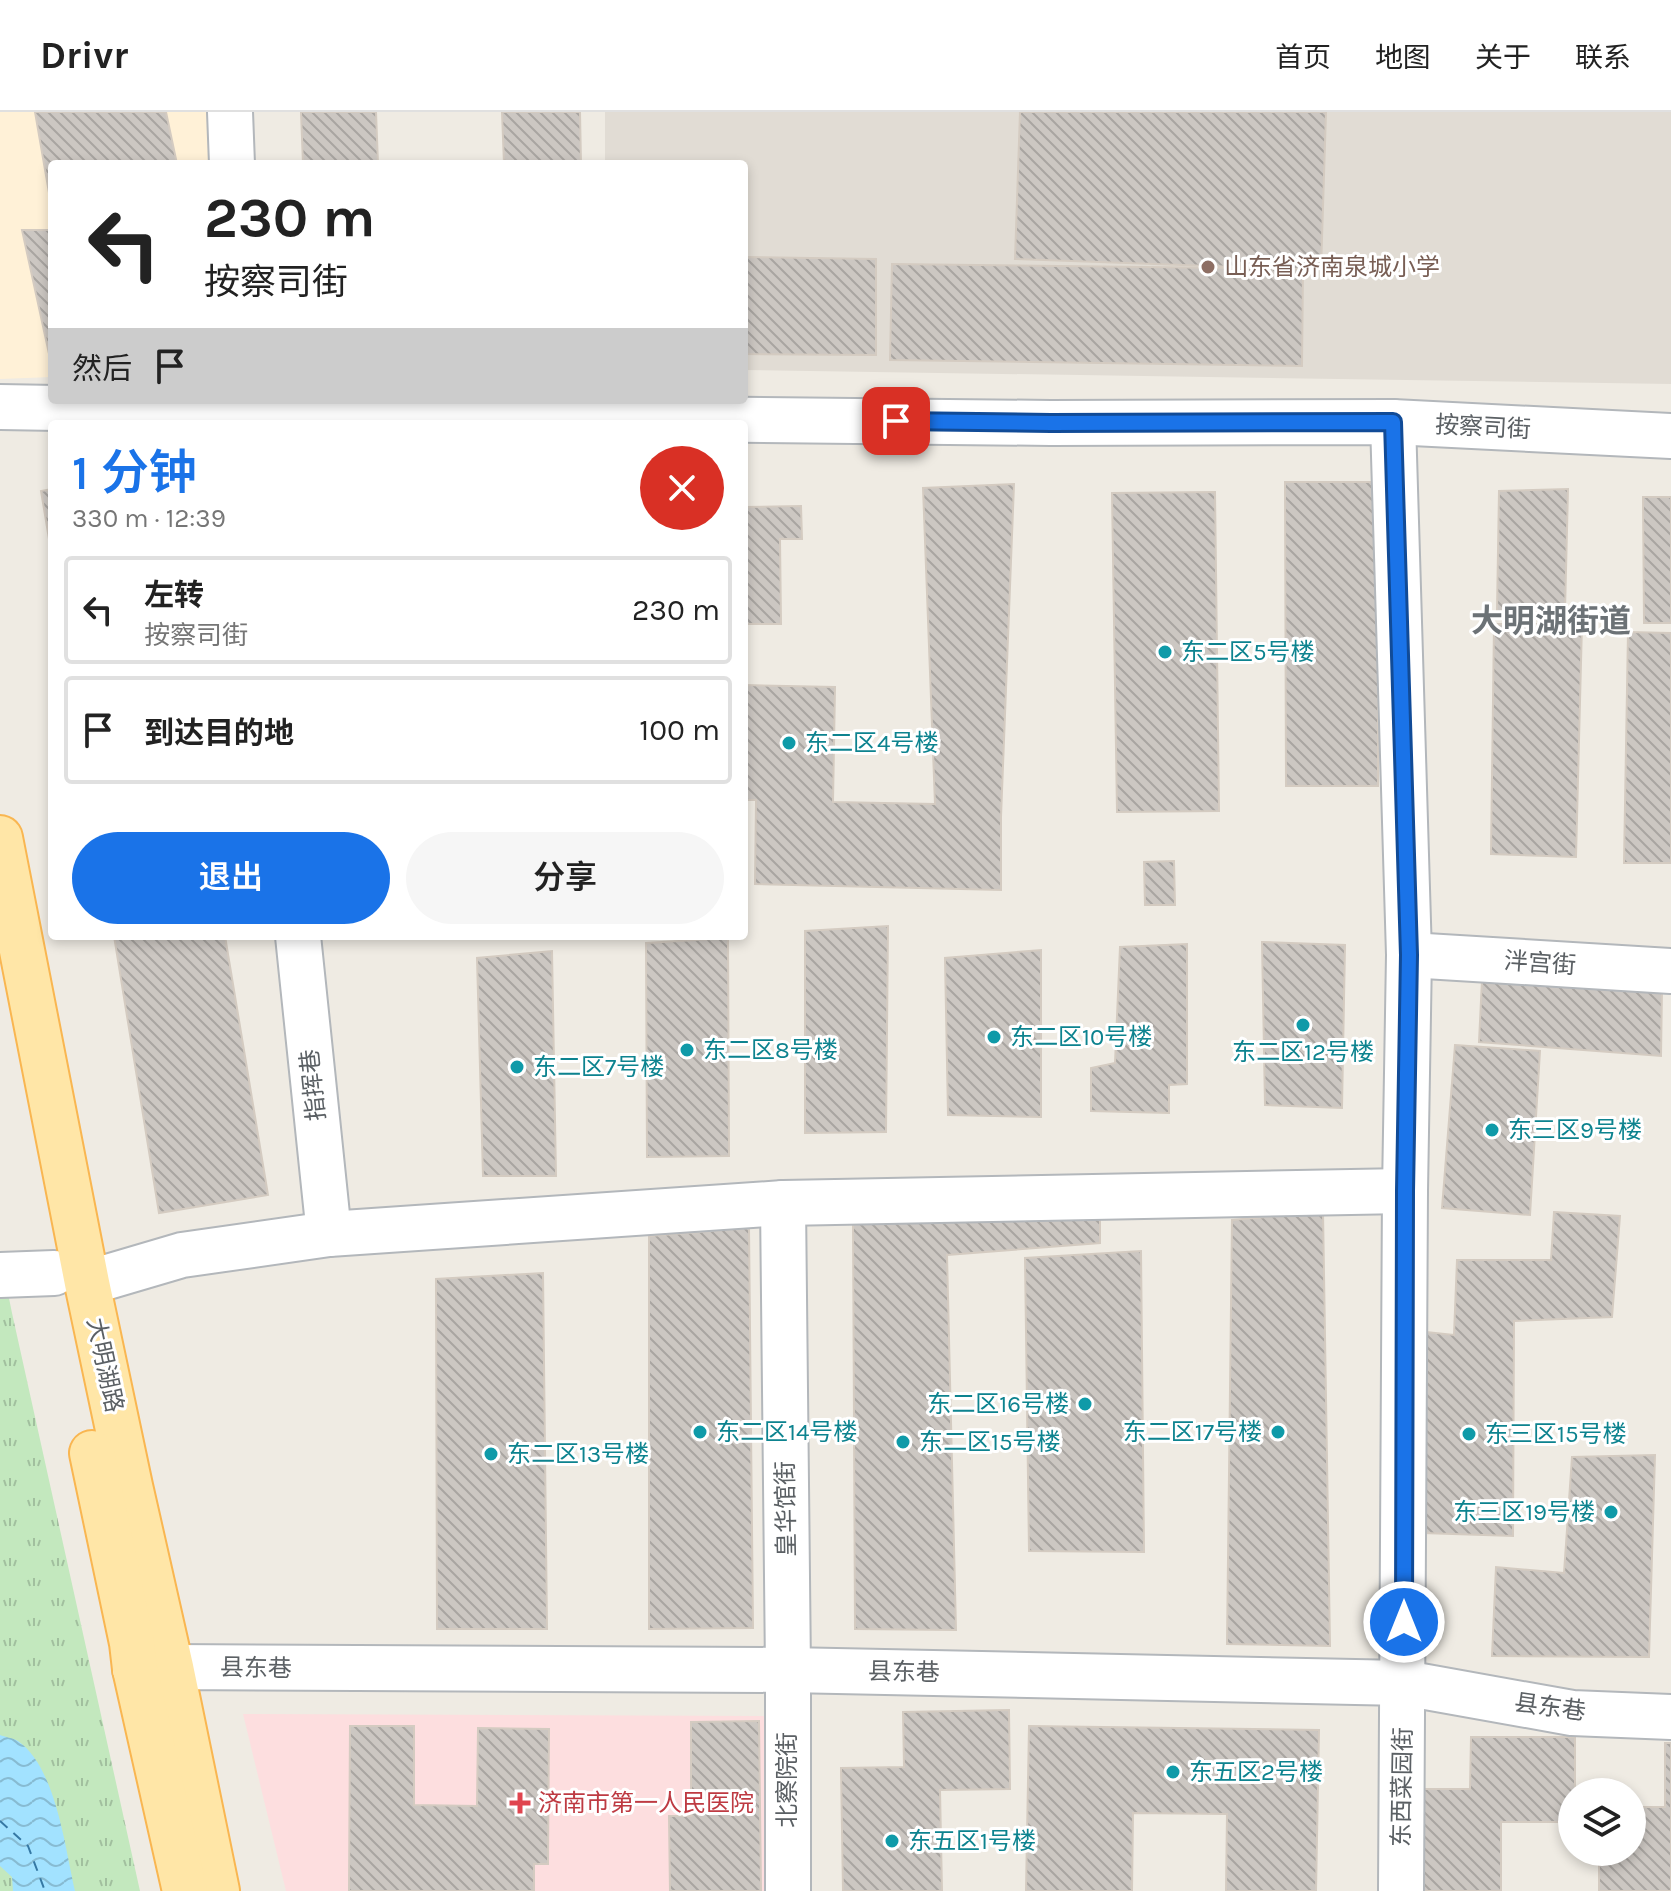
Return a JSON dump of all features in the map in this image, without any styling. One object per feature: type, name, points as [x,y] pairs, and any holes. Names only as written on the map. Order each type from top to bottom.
[{"type":"main road","name":"大明湖路","points":[[0,838],[71,1278]]},
{"type":"main road","name":"大明湖路","points":[[0,991],[71,1278],[130,1486],[185,1891]]},
{"type":"main road","name":"大明湖路","points":[[153,1668],[217,1891]]},
{"type":"street","points":[[230,112],[232,160]]},
{"type":"street","name":"按察司街","points":[[0,407],[679,419],[1051,423],[1393,422],[1671,436]]},
{"type":"street","name":"东西菜园街","points":[[1393,422],[1409,955],[1401,1891]]},
{"type":"street","name":"指挥巷","points":[[298,940],[329,1234]]},
{"type":"street","name":"泮宫街","points":[[1409,955],[1671,971]]},
{"type":"street","points":[[0,1275],[71,1278],[182,1255],[329,1234],[783,1203],[1405,1191]]},
{"type":"street","name":"皇华馆街","points":[[783,1203],[788,1670]]},
{"type":"street","name":"县东巷","points":[[153,1668],[788,1670],[1404,1683],[1572,1713],[1671,1717]]},
{"type":"street","name":"北察院街","points":[[788,1670],[788,1891]]},
{"type":"shaded area","points":[[0,112],[211,112],[214,160],[48,160],[48,377],[0,379]]},
{"type":"shaded area","name":"山东省济南泉城小学","points":[[605,112],[1671,112],[1671,384],[748,370],[748,160],[605,160]]},
{"type":"shaded area","name":"济南市第一人民医院","points":[[243,1714],[773,1716],[776,1891],[286,1891]]},
{"type":"green space","points":[[0,1254],[12,1313],[140,1891],[0,1891]]},
{"type":"water","points":[[0,1735],[18,1741],[42,1769],[63,1831],[75,1891],[13,1891],[12,1877],[0,1866]]},
{"type":"building","points":[[35,112],[166,112],[176,160],[48,160],[48,187]]},
{"type":"building","points":[[301,112],[376,112],[378,160],[303,160]]},
{"type":"building","points":[[502,112],[580,112],[581,160],[504,160]]},
{"type":"building","points":[[1020,112],[1326,112],[1321,270],[1015,259]]},
{"type":"building","points":[[22,230],[48,230],[48,349]]},
{"type":"building","points":[[748,257],[876,259],[876,355],[748,354]]},
{"type":"building","points":[[892,264],[1303,269],[1302,366],[890,360]]},
{"type":"building","points":[[1285,482],[1378,482],[1378,786],[1286,786]]},
{"type":"building","name":"东二区4号楼","points":[[1014,484],[1001,890],[755,884],[756,800],[748,800],[748,685],[835,687],[833,802],[935,804],[923,488]]},
{"type":"building","points":[[1568,489],[1565,611],[1497,611],[1499,491]]},
{"type":"building","points":[[48,490],[48,533],[41,491]]},
{"type":"building","name":"东二区5号楼","points":[[1215,492],[1219,811],[1117,812],[1112,493]]},
{"type":"building","points":[[1643,497],[1671,497],[1671,623],[1644,623]]},
{"type":"building","points":[[801,506],[802,539],[780,539],[781,624],[748,624],[748,507]]},
{"type":"building","points":[[1494,624],[1582,624],[1576,857],[1491,854]]},
{"type":"building","points":[[1628,632],[1671,633],[1671,863],[1624,863]]},
{"type":"building","points":[[1174,861],[1175,905],[1145,905],[1144,862]]},
{"type":"building","points":[[888,926],[886,1132],[805,1133],[805,931]]},
{"type":"building","points":[[115,940],[226,940],[268,1195],[159,1213]]},
{"type":"building","name":"东二区8号楼","points":[[728,940],[729,1156],[647,1157],[646,943]]},
{"type":"building","name":"东二区12号楼","points":[[1262,942],[1345,945],[1342,1108],[1265,1105]]},
{"type":"building","points":[[1187,944],[1187,1084],[1169,1085],[1169,1113],[1091,1111],[1091,1068],[1115,1063],[1120,947]]},
{"type":"building","name":"东二区10号楼","points":[[1041,950],[1041,1117],[948,1115],[945,958]]},
{"type":"building","name":"东二区7号楼","points":[[552,951],[556,1176],[483,1176],[477,958]]},
{"type":"building","points":[[1482,980],[1662,988],[1661,1056],[1479,1042]]},
{"type":"building","name":"东三区9号楼","points":[[1455,1045],[1540,1051],[1530,1215],[1442,1208]]},
{"type":"building","name":"东二区15号楼","points":[[1100,1210],[1100,1243],[947,1255],[956,1630],[855,1629],[853,1219]]},
{"type":"building","name":"东二区17号楼","points":[[1323,1212],[1330,1646],[1227,1644],[1232,1220]]},
{"type":"building","name":"东三区15号楼","points":[[1554,1212],[1620,1216],[1612,1317],[1514,1321],[1513,1536],[1423,1533],[1427,1332],[1454,1335],[1457,1260],[1551,1260]]},
{"type":"building","name":"东二区14号楼","points":[[749,1228],[753,1628],[649,1629],[649,1236]]},
{"type":"building","name":"东二区16号楼","points":[[1141,1251],[1144,1552],[1029,1551],[1025,1258]]},
{"type":"building","name":"东二区13号楼","points":[[543,1273],[547,1629],[437,1629],[436,1279]]},
{"type":"building","name":"东三区19号楼","points":[[1655,1455],[1649,1657],[1492,1656],[1496,1567],[1564,1573],[1572,1457]]},
{"type":"building","name":"东五区1号楼","points":[[1009,1710],[1010,1789],[940,1790],[942,1891],[843,1891],[841,1768],[904,1767],[903,1712]]},
{"type":"building","points":[[759,1721],[761,1891],[670,1891],[669,1816],[691,1816],[691,1722]]},
{"type":"building","points":[[350,1726],[414,1726],[414,1805],[477,1806],[478,1728],[549,1729],[548,1864],[534,1864],[534,1891],[349,1891]]},
{"type":"building","name":"东五区2号楼","points":[[1029,1726],[1319,1730],[1316,1891],[1226,1891],[1227,1814],[1133,1813],[1132,1891],[1026,1891]]},
{"type":"building","points":[[1471,1737],[1575,1737],[1575,1778],[1558,1778],[1558,1822],[1501,1822],[1501,1891],[1424,1891],[1424,1789],[1470,1789]]},
{"type":"building","points":[[1665,1743],[1671,1743],[1671,1891],[1599,1891],[1599,1866],[1646,1866],[1646,1807],[1665,1807]]},
{"type":"ferry route","points":[[0,1821],[28,1846],[45,1891]]},
{"type":"place","name":"山东省济南泉城小学","points":[[1208,267]]},
{"type":"place","name":"东二区5号楼","points":[[1165,652]]},
{"type":"place","name":"东二区4号楼","points":[[789,743]]},
{"type":"place","name":"东二区12号楼","points":[[1303,1025]]},
{"type":"place","name":"东二区10号楼","points":[[994,1037]]},
{"type":"place","name":"东二区8号楼","points":[[687,1050]]},
{"type":"place","name":"东二区7号楼","points":[[517,1067]]},
{"type":"place","name":"东三区9号楼","points":[[1492,1130]]},
{"type":"place","name":"东二区16号楼","points":[[1085,1404]]},
{"type":"place","name":"东二区14号楼","points":[[700,1432]]},
{"type":"place","name":"东二区17号楼","points":[[1278,1432]]},
{"type":"place","name":"东三区15号楼","points":[[1469,1434]]},
{"type":"place","name":"东二区15号楼","points":[[903,1442]]},
{"type":"place","name":"东二区13号楼","points":[[491,1454]]},
{"type":"place","name":"东三区19号楼","points":[[1611,1512]]},
{"type":"place","name":"东五区2号楼","points":[[1173,1772]]},
{"type":"place","name":"济南市第一人民医院","points":[[520,1803]]},
{"type":"place","name":"东五区1号楼","points":[[892,1841]]},
{"type":"district","name":"大明湖街道","points":[[1551,621]]},
{"type":"route","points":[[896,421],[1393,422],[1409,955],[1404,1622]]}]
